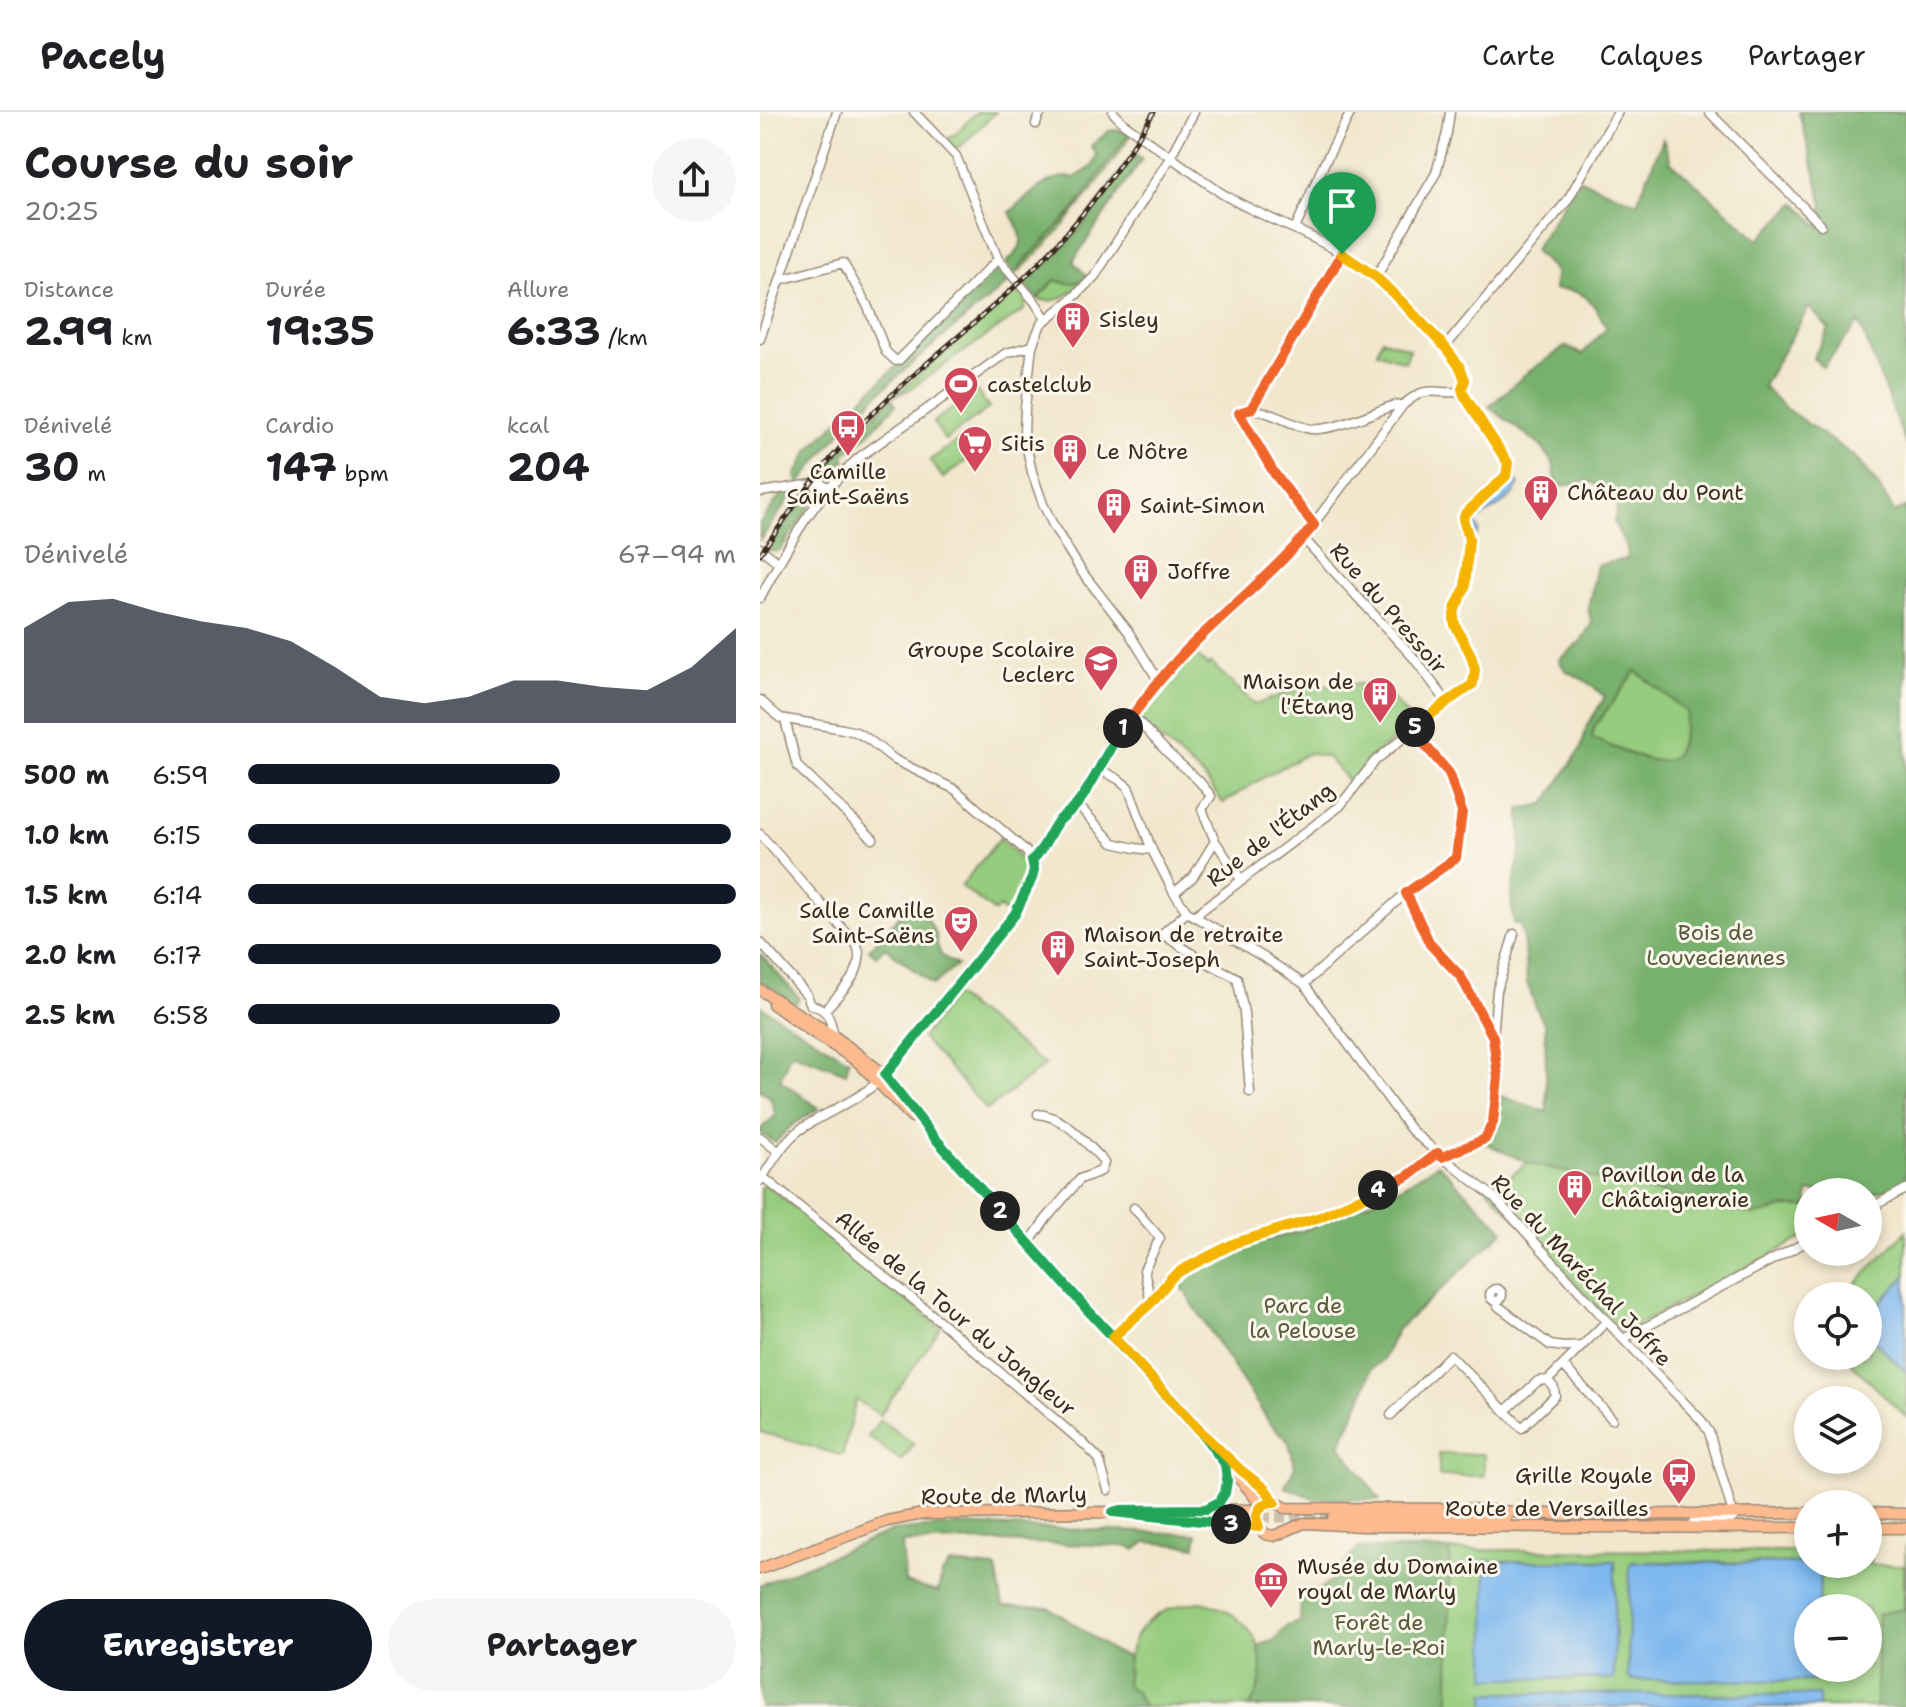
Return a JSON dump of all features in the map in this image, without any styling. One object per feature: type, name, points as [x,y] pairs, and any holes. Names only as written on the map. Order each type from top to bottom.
[{"type":"main road","name":"Route de Versailles","points":[[760,992],[882,1078]]},
{"type":"main road","name":"Route de Versailles","points":[[802,1020],[834,1036],[882,1078],[1201,1432],[1265,1489],[1275,1502],[1286,1508],[1468,1509],[1564,1515],[1794,1513]]},
{"type":"main road","name":"Route de Versailles","points":[[1201,1432],[1255,1497],[1259,1509]]},
{"type":"main road","points":[[1206,1509],[1219,1502],[1225,1493],[1225,1464]]},
{"type":"main road","points":[[1259,1527],[1256,1519],[1259,1509],[1275,1502]]},
{"type":"main road","points":[[1286,1508],[1290,1521],[1286,1530]]},
{"type":"main road","name":"Route de Marly","points":[[1113,1512],[1206,1509],[1242,1512],[1259,1509]]},
{"type":"main road","name":"Route de Marly","points":[[1113,1512],[1259,1527]]},
{"type":"main road","name":"Route de Marly","points":[[760,1569],[887,1521],[923,1514],[1113,1512],[1231,1517]]},
{"type":"main road","points":[[1882,1514],[1906,1516]]},
{"type":"main road","points":[[1333,1518],[1564,1515]]},
{"type":"main road","name":"Route de Versailles","points":[[1259,1527],[1265,1534],[1274,1536],[1304,1523],[1362,1526],[1794,1528]]},
{"type":"street","points":[[760,339],[837,112]]},
{"type":"street","points":[[914,112],[956,156],[998,259],[1046,319]]},
{"type":"street","points":[[1036,124],[1042,112]]},
{"type":"street","points":[[1158,680],[1128,631],[1082,572],[1054,527],[1032,472],[1024,434],[1032,346],[1037,332],[1046,319],[1090,282],[1171,156],[1194,112]]},
{"type":"street","points":[[1295,229],[1351,112]]},
{"type":"street","points":[[1376,277],[1436,173],[1450,112]]},
{"type":"street","points":[[1445,347],[1567,201],[1618,112]]},
{"type":"street","points":[[1709,112],[1821,225]]},
{"type":"street","points":[[1032,860],[1039,855],[1058,821],[1077,804],[1112,742],[1158,680],[1303,538],[1403,405],[1419,393],[1462,389],[1465,380],[1460,367],[1445,347],[1376,277],[1342,254],[1237,203],[1123,123],[1114,113]]},
{"type":"street","points":[[1251,409],[1342,254]]},
{"type":"street","points":[[780,280],[843,263],[867,305],[886,352],[892,359],[899,360],[998,259]]},
{"type":"street","points":[[760,598],[801,527],[829,487],[861,456],[1006,353],[1032,346]]},
{"type":"street","name":"Rue de l'Étang","points":[[1250,1092],[1244,1013],[1237,978],[1162,934],[1242,881],[1340,806],[1372,764],[1473,684],[1475,669],[1454,618],[1467,575],[1469,539],[1463,519],[1506,476],[1508,463],[1462,389]]},
{"type":"street","points":[[1314,525],[1274,473],[1239,413],[1251,409],[1310,429],[1331,427],[1403,405]]},
{"type":"street","points":[[760,492],[820,483],[829,487]]},
{"type":"street","name":"Rue du Pressoir","points":[[1303,538],[1413,657],[1447,702]]},
{"type":"street","points":[[760,548],[779,563]]},
{"type":"street","points":[[760,700],[785,720],[856,732],[895,760],[956,790],[1022,847],[1032,860],[1034,869],[1015,914],[882,1078],[863,1094],[802,1128],[779,1152],[761,1179]]},
{"type":"street","points":[[1132,715],[1211,796],[1202,809],[1215,841],[1242,881]]},
{"type":"street","points":[[785,720],[797,766],[873,839]]},
{"type":"street","points":[[1304,984],[1406,893],[1456,858],[1462,812],[1449,773],[1412,730]]},
{"type":"street","points":[[1099,769],[1128,787],[1152,850],[1174,893],[1191,914]]},
{"type":"street","points":[[1077,804],[1113,843],[1152,850]]},
{"type":"street","points":[[760,834],[857,945],[861,954],[856,973],[825,1010]]},
{"type":"street","points":[[1174,893],[1193,877],[1215,841]]},
{"type":"street","points":[[1406,893],[1430,944],[1461,977],[1493,1037]]},
{"type":"street","name":"Rue du Maréchal Joffre","points":[[1191,914],[1304,984],[1411,1130],[1494,1197],[1707,1429],[1733,1513]]},
{"type":"street","points":[[1113,1337],[1151,1303],[1172,1277],[1221,1249],[1320,1217],[1408,1176],[1440,1155],[1485,1139],[1493,1122],[1498,1077],[1493,1037],[1497,990],[1514,934]]},
{"type":"street","points":[[760,942],[807,995],[811,1005],[825,1010],[830,1016],[834,1036]]},
{"type":"street","points":[[802,1020],[811,1005]]},
{"type":"street","points":[[1029,1243],[1080,1179],[1101,1171],[1104,1163],[1066,1123],[1038,1114]]},
{"type":"street","points":[[760,1137],[779,1152]]},
{"type":"street","name":"Allée de la Tour du Jongleur","points":[[761,1179],[941,1322],[1084,1444],[1099,1459],[1108,1490]]},
{"type":"street","points":[[1882,1202],[1906,1189]]},
{"type":"street","points":[[1134,1208],[1160,1238],[1144,1270],[1151,1303]]},
{"type":"street","points":[[1623,1339],[1794,1248]]},
{"type":"street","points":[[1497,1301],[1498,1306],[1550,1345],[1582,1346]]},
{"type":"street","points":[[1505,1411],[1538,1381],[1548,1380],[1607,1321]]},
{"type":"street","points":[[1391,1415],[1450,1355],[1522,1428],[1555,1396],[1548,1380]]},
{"type":"street","points":[[1563,1365],[1612,1419]]},
{"type":"street","points":[[1678,1528],[1732,1519],[1733,1513]]},
{"type":"street","points":[[1902,1528],[1906,1516]]},
{"type":"green space","points":[[977,112],[996,112],[954,149],[946,139]]},
{"type":"green space","name":"Bois de Louveciennes","points":[[1799,112],[1906,112],[1906,444],[1859,322],[1823,367],[1813,358],[1829,329],[1809,307],[1763,386],[1785,408],[1854,456],[1895,513],[1906,507],[1906,1183],[1882,1191],[1882,1178],[1794,1178],[1794,1207],[1755,1215],[1528,1163],[1485,1143],[1498,1123],[1501,1096],[1547,1112],[1545,1025],[1527,982],[1523,935],[1519,923],[1514,924],[1511,898],[1521,848],[1520,809],[1545,804],[1581,748],[1587,726],[1605,697],[1586,681],[1565,670],[1559,660],[1581,641],[1592,623],[1588,608],[1597,565],[1627,559],[1627,548],[1614,522],[1620,495],[1588,481],[1557,487],[1553,462],[1539,444],[1489,407],[1527,373],[1566,346],[1582,354],[1607,328],[1588,298],[1575,291],[1554,290],[1555,271],[1534,250],[1579,179],[1637,203],[1663,139],[1671,162],[1759,240],[1796,203],[1820,227],[1823,204]],"holes":[[[1636,671],[1687,712],[1675,755],[1669,760],[1659,761],[1635,756],[1592,738],[1594,727]]]},
{"type":"green space","points":[[1109,131],[1132,134],[1127,136],[1073,211],[1016,274],[1006,263],[1021,244],[1018,227],[1010,212],[1048,182],[1074,178],[1092,167],[1097,155],[1091,146]]},
{"type":"green space","points":[[1132,134],[1078,208],[1016,274],[1073,211],[1127,136]]},
{"type":"green space","points":[[1137,155],[1142,159],[1073,261],[1088,278],[1072,283],[1055,280],[1037,299],[1024,284],[1084,224],[1130,159]]},
{"type":"green space","points":[[995,267],[1010,278],[1009,282],[871,401],[798,483],[796,475],[810,449]]},
{"type":"green space","points":[[1088,278],[1058,299],[1037,299],[1055,280],[1064,283]]},
{"type":"green space","points":[[1020,288],[1025,298],[1024,310],[910,389],[892,398]]},
{"type":"green space","points":[[1382,339],[1410,349],[1405,362],[1377,352]]},
{"type":"green space","name":"castelclub","points":[[977,391],[989,408],[945,440],[933,422]]},
{"type":"green space","points":[[891,398],[896,405],[843,456],[846,460],[821,477],[843,447]]},
{"type":"green space","name":"castelclub","points":[[969,433],[982,449],[943,478],[930,460]]},
{"type":"green space","points":[[812,489],[818,495],[780,550],[768,550],[767,547]]},
{"type":"green space","points":[[795,491],[760,540],[760,523],[783,492]]},
{"type":"green space","points":[[1193,652],[1208,666],[1211,663],[1255,705],[1302,687],[1379,683],[1414,723],[1370,758],[1352,785],[1327,757],[1309,753],[1223,803],[1204,777],[1137,718]]},
{"type":"green space","points":[[1636,671],[1687,712],[1679,745],[1671,760],[1664,762],[1644,758],[1592,738],[1594,727]]},
{"type":"green space","points":[[1000,838],[1021,860],[1027,877],[1008,915],[999,907],[995,912],[961,886]]},
{"type":"green space","points":[[912,905],[927,918],[936,934],[941,955],[957,965],[933,985],[885,947],[876,956],[869,950]]},
{"type":"green space","points":[[760,954],[799,998],[796,1004],[760,980]]},
{"type":"green space","points":[[954,995],[1045,1065],[987,1110],[922,1038]]},
{"type":"green space","points":[[760,1006],[849,1060],[846,1073],[791,1052],[780,1080],[819,1108],[790,1127],[775,1143],[760,1133],[776,1115],[770,1097],[760,1090]]},
{"type":"green space","points":[[1527,1163],[1755,1215],[1794,1207],[1794,1242],[1622,1333],[1484,1185],[1501,1183]]},
{"type":"green space","name":"Parc de la Pelouse","points":[[1438,1164],[1504,1231],[1397,1330],[1383,1360],[1371,1369],[1340,1445],[1380,1500],[1313,1498],[1285,1487],[1295,1466],[1289,1442],[1269,1422],[1178,1281],[1231,1250],[1304,1230],[1398,1189]]},
{"type":"green space","points":[[761,1186],[768,1186],[941,1328],[880,1415],[856,1400],[843,1454],[840,1455],[760,1432]]},
{"type":"green space","points":[[1906,1231],[1906,1276],[1882,1301],[1882,1282],[1857,1282],[1873,1266],[1882,1266],[1882,1256]]},
{"type":"green space","points":[[1882,1349],[1906,1372],[1906,1417],[1882,1393],[1882,1386],[1874,1386],[1858,1370],[1882,1370]]},
{"type":"green space","points":[[880,1420],[914,1444],[902,1461],[868,1437]]},
{"type":"green space","points":[[1439,1454],[1484,1454],[1484,1476],[1439,1476]]},
{"type":"green space","points":[[957,1525],[1197,1534],[1196,1547],[1146,1542],[1136,1550],[1124,1546],[965,1541],[902,1543],[905,1583],[938,1592],[942,1574],[950,1564],[996,1568],[1003,1606],[1049,1607],[1113,1651],[1129,1657],[1126,1685],[1136,1692],[1143,1707],[760,1707],[760,1585],[892,1531]]},
{"type":"green space","points":[[1906,1545],[1906,1707],[1876,1707],[1877,1682],[1882,1682],[1882,1613],[1904,1609]]},
{"type":"green space","name":"Forêt de Marly-le-Roi","points":[[1357,1548],[1450,1550],[1449,1707],[1249,1707],[1261,1678],[1258,1646],[1275,1640],[1287,1626],[1300,1622],[1301,1597],[1326,1584]]},
{"type":"green space","points":[[1450,1550],[1794,1551],[1794,1563],[1633,1562],[1630,1565],[1628,1676],[1877,1682],[1876,1707],[1819,1707],[1818,1695],[1486,1693],[1485,1707],[1449,1707]]},
{"type":"green space","points":[[1882,1565],[1904,1565],[1904,1609],[1882,1613],[1882,1594],[1819,1594],[1820,1578],[1882,1578]]},
{"type":"green space","points":[[1201,1602],[1235,1616],[1256,1641],[1262,1673],[1249,1707],[1143,1707],[1136,1692],[1126,1685],[1136,1636],[1156,1616],[1182,1605]]},
{"type":"water","points":[[1515,478],[1519,484],[1516,490],[1477,521],[1478,534],[1473,536],[1469,532],[1468,517]]},
{"type":"water","points":[[1906,1276],[1906,1372],[1882,1349],[1882,1301]]},
{"type":"water","points":[[1486,1561],[1615,1561],[1614,1679],[1486,1678]]},
{"type":"water","points":[[1633,1562],[1794,1564],[1794,1578],[1820,1578],[1819,1594],[1794,1594],[1794,1681],[1632,1680],[1628,1676],[1630,1565]]},
{"type":"water","points":[[1485,1693],[1819,1695],[1819,1707],[1485,1707]]},
{"type":"tunnel","points":[[1231,1517],[1333,1518]]},
{"type":"railway","points":[[760,554],[814,480],[858,428],[910,378],[1005,296],[1078,220],[1154,112]]},
{"type":"place","name":"Sisley","points":[[1073,350]]},
{"type":"place","name":"castelclub","points":[[961,415]]},
{"type":"place","name":"Camille Saint-Saëns","points":[[848,458]]},
{"type":"place","name":"Sitis","points":[[975,474]]},
{"type":"place","name":"Le Nôtre","points":[[1070,482]]},
{"type":"place","name":"Château du Pont","points":[[1541,523]]},
{"type":"place","name":"Saint-Simon","points":[[1114,536]]},
{"type":"place","name":"Joffre","points":[[1141,602]]},
{"type":"place","name":"Groupe Scolaire Leclerc","points":[[1101,693]]},
{"type":"place","name":"Maison de l'Étang","points":[[1380,725]]},
{"type":"place","name":"Salle Camille Saint-Saëns","points":[[961,954]]},
{"type":"place","name":"Maison de retraite Saint-Joseph","points":[[1058,978]]},
{"type":"place","name":"Pavillon de la Châtaigneraie","points":[[1575,1218]]},
{"type":"place","name":"Grille Royale","points":[[1679,1506]]},
{"type":"place","name":"Musée du Domaine royal de Marly","points":[[1271,1610]]},
{"type":"route","points":[[1342,254],[1251,409],[1239,413],[1274,473],[1314,525],[1244,598],[1198,638],[1158,680],[1112,742],[1077,804],[1058,821],[1039,855],[1032,860],[1032,878],[1015,914],[885,1075],[934,1137],[1084,1306],[1201,1432],[1225,1464],[1225,1493],[1219,1502],[1206,1509],[1113,1512],[1259,1527],[1256,1519],[1258,1510],[1265,1504],[1275,1502],[1265,1489],[1201,1432],[1113,1337],[1182,1270],[1235,1243],[1320,1217],[1408,1176],[1438,1153],[1442,1157],[1485,1139],[1493,1122],[1498,1077],[1493,1037],[1461,977],[1430,944],[1406,893],[1456,858],[1462,812],[1449,773],[1412,730],[1473,684],[1475,669],[1454,618],[1465,588],[1469,539],[1463,519],[1506,476],[1508,463],[1464,395],[1465,380],[1460,367],[1445,347],[1376,277],[1342,254]]}]
